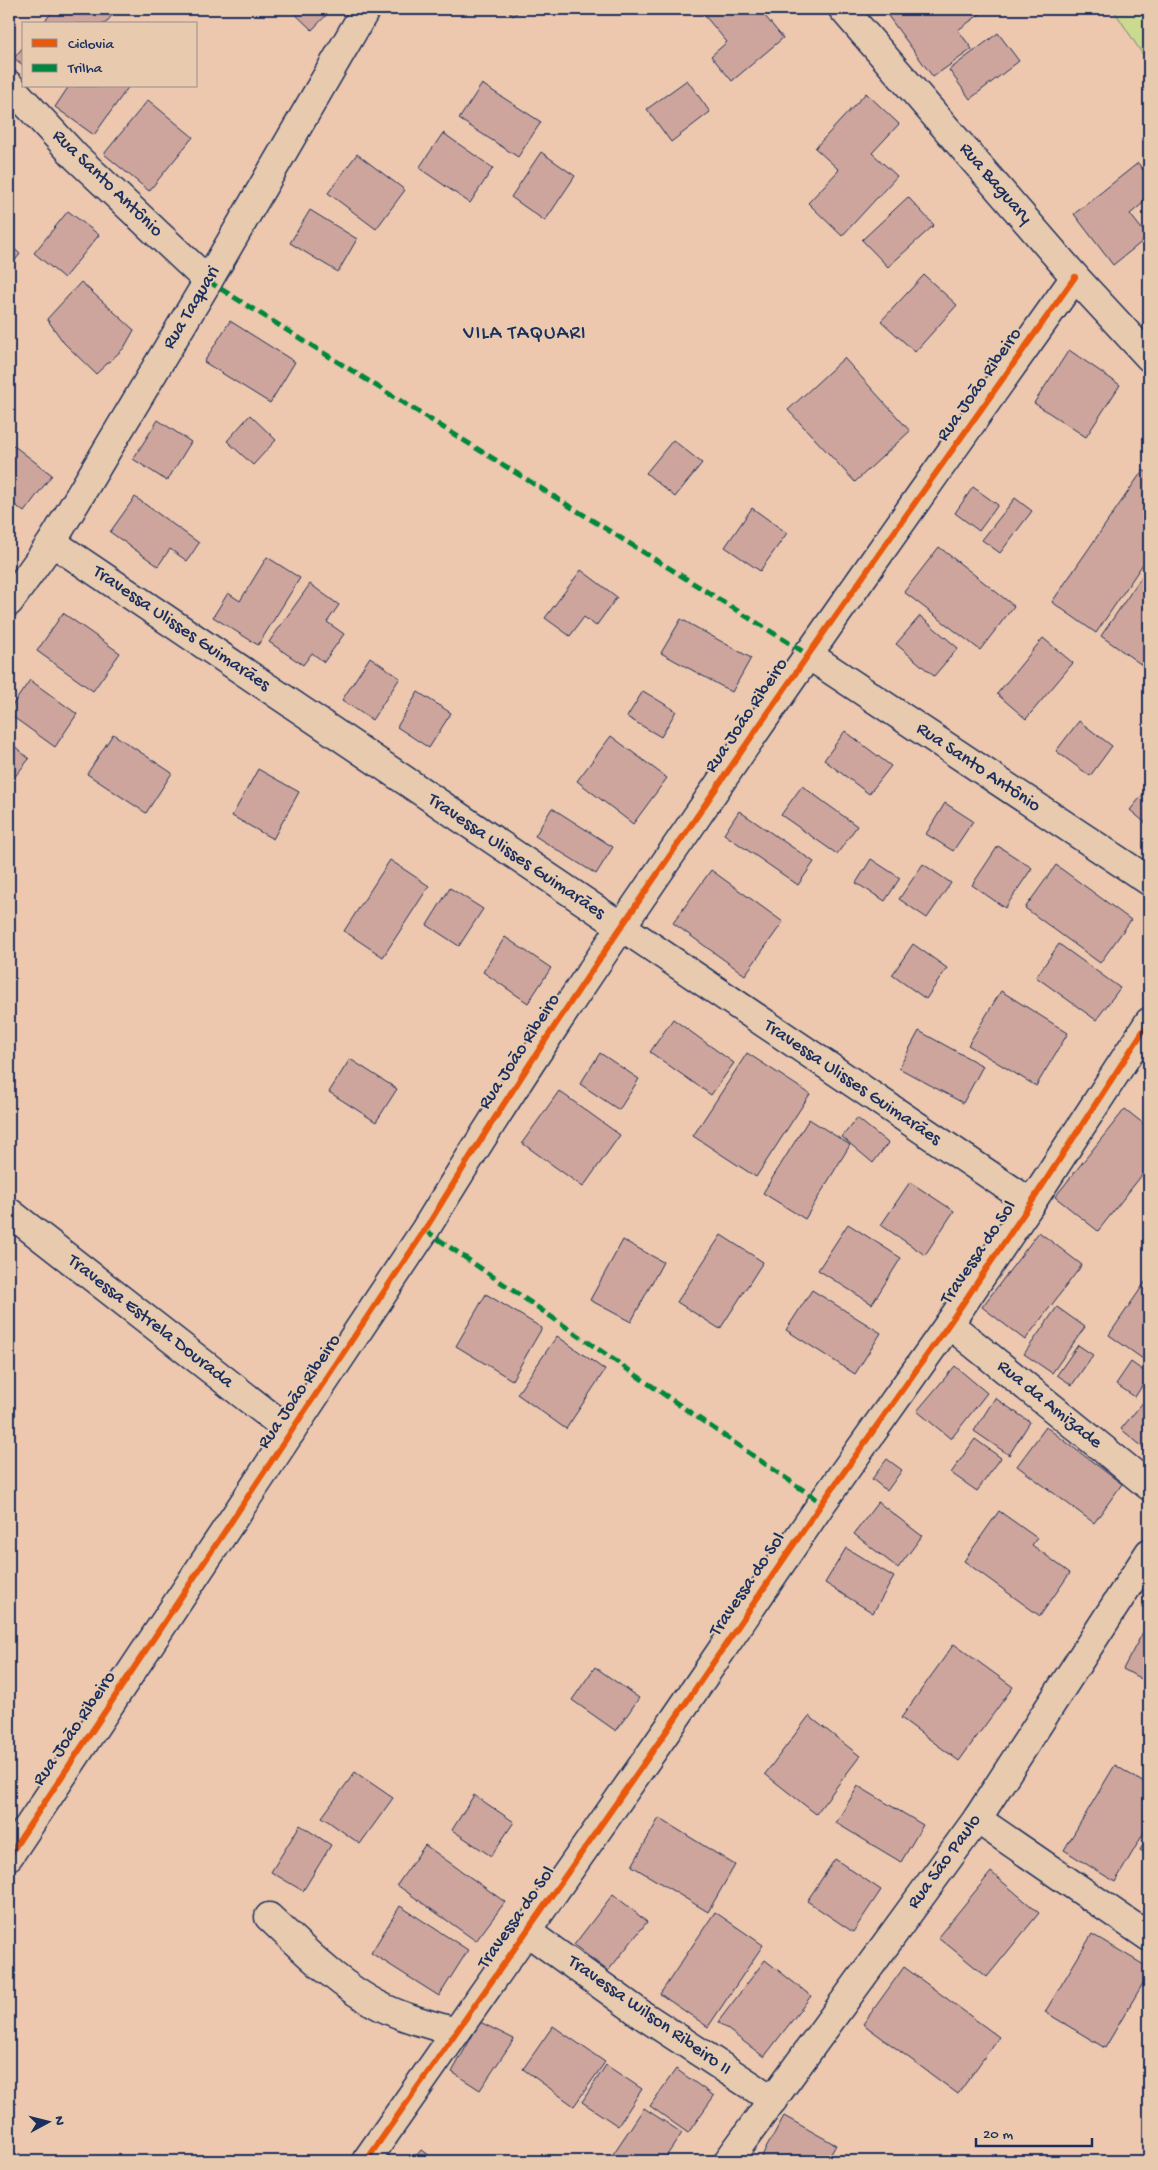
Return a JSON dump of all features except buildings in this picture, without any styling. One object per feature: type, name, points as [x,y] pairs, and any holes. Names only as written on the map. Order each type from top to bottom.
[{"type":"street","name":"Rua Taquari","points":[[9,602],[52,542],[208,281],[366,9]]},
{"type":"street","name":"Rua Baguary","points":[[843,9],[1075,277],[1149,357]]},
{"type":"street","name":"Rua Santo Antônio","points":[[9,85],[76,157],[208,281]]},
{"type":"street","name":"Rua João Ribeiro","points":[[9,1856],[425,1230],[464,1165],[620,927],[808,654],[1075,277]]},
{"type":"street","name":"Travessa Ulisses Guimarães","points":[[52,542],[1031,1203]]},
{"type":"street","name":"Rua Santo Antônio","points":[[808,654],[1149,881]]},
{"type":"street","name":"Travessa do Sol","points":[[366,2161],[668,1729],[822,1503],[949,1324],[1148,1027]]},
{"type":"street","name":"Travessa Estrela Dourada","points":[[9,1212],[291,1432]]},
{"type":"street","name":"Rua da Amizade","points":[[949,1324],[1149,1486]]},
{"type":"street","name":"Rua São Paulo","points":[[728,2161],[976,1819],[1149,1553]]},
{"type":"street","points":[[976,1819],[1149,1937]]},
{"type":"street","points":[[269,1917],[337,1977],[378,2005],[401,2016],[456,2032]]},
{"type":"street","name":"Travessa Wilson Ribeiro II","points":[[526,1931],[644,2016],[773,2100]]},
{"type":"green space","points":[[1113,9],[1149,9],[1149,64]]},
{"type":"marked path","points":[[208,281],[807,654]]},
{"type":"marked path","points":[[425,1230],[822,1503]]},
{"type":"cycle path","points":[[9,1856],[425,1230],[488,1128],[587,977],[832,621],[1075,277]]},
{"type":"cycle path","points":[[366,2161],[668,1729],[822,1503],[949,1324],[1031,1203],[1149,1022]]},
{"type":"district","name":"VILA TAQUARI","points":[[525,334]]}]
